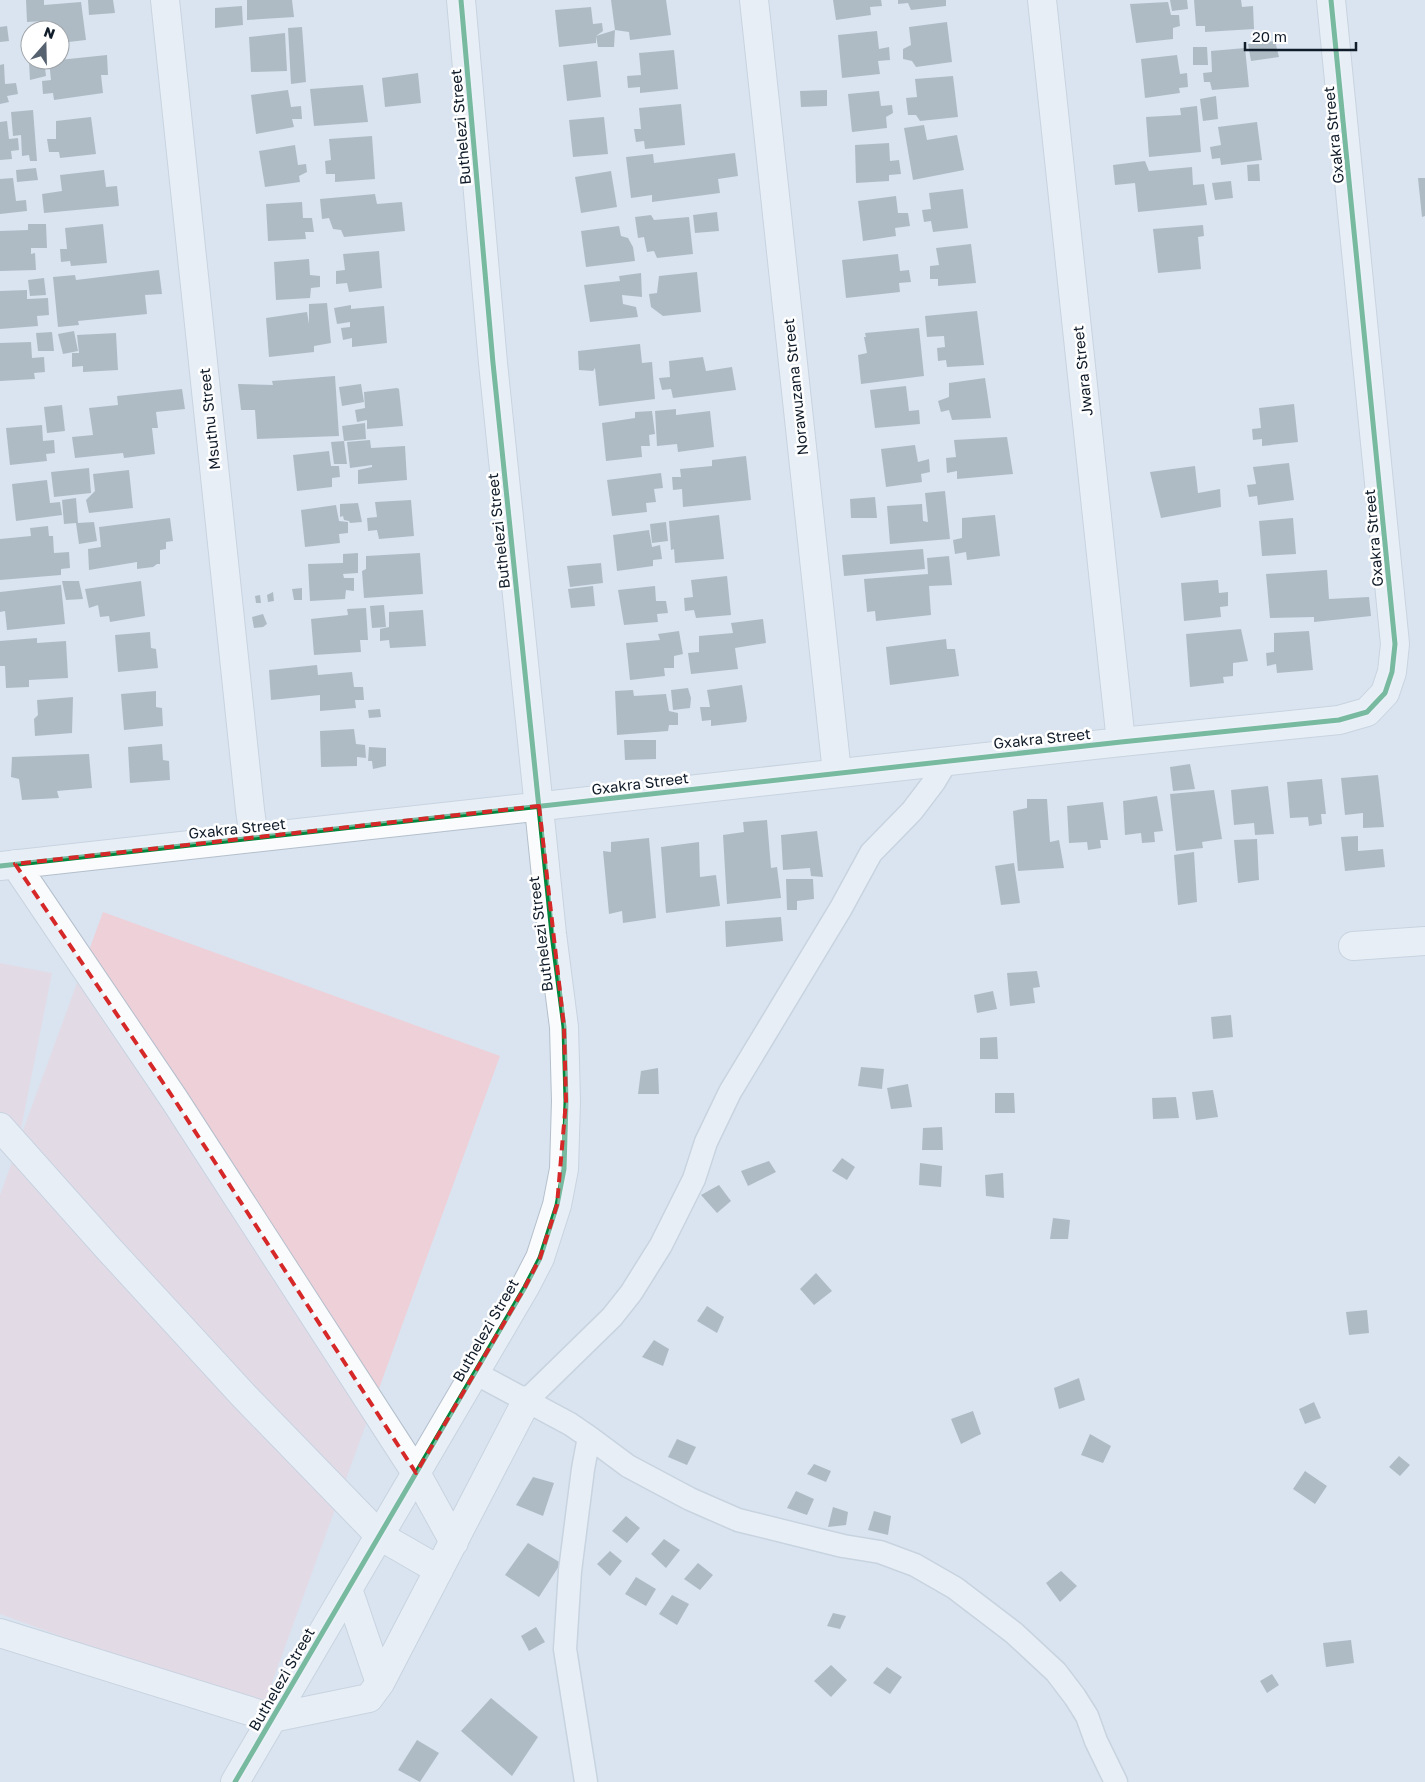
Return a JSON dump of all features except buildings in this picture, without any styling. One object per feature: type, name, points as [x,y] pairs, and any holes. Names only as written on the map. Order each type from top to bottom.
[{"type":"street","name":"Msuthu Street","points":[[165,0],[254,838]]},
{"type":"street","name":"Buthelezi Street","points":[[235,1782],[525,1287],[540,1258],[558,1205],[564,1169],[566,1101],[564,1027],[552,934],[494,363],[461,0]]},
{"type":"street","name":"Norawuzana Street","points":[[754,0],[837,773]]},
{"type":"street","name":"Jwara Street","points":[[1042,0],[1121,742]]},
{"type":"street","name":"Gxakra Street","points":[[8,865],[1121,742],[1339,720],[1367,712],[1385,693],[1392,672],[1395,644],[1331,0]]},
{"type":"street","points":[[8,865],[174,1099],[416,1473],[454,1542]]},
{"type":"street","points":[[1353,946],[1425,941]]},
{"type":"street","points":[[0,1127],[107,1247],[239,1390],[380,1536],[439,1570]]},
{"type":"street","points":[[0,1633],[272,1718],[369,1698],[380,1683],[527,1400]]},
{"type":"street","points":[[348,1589],[380,1683]]},
{"type":"lane","points":[[527,1400],[612,1317],[631,1293],[661,1245],[694,1179],[706,1142],[730,1092],[841,908],[871,853],[912,811],[934,782],[946,762]]},
{"type":"lane","points":[[475,1373],[570,1424],[628,1466],[690,1499],[738,1520],[843,1546],[880,1552],[914,1565],[955,1588],[1014,1633],[1056,1672],[1087,1716],[1096,1741],[1116,1782]]},
{"type":"lane","points":[[586,1782],[565,1650],[570,1571],[589,1437]]},
{"type":"highlighted area","points":[[539,806],[564,1027],[566,1101],[557,1205],[540,1258],[525,1287],[416,1473],[174,1099],[15,864]]},
{"type":"shaded area","points":[[103,912],[500,1056],[262,1710],[0,1614],[0,1195],[17,1148],[0,1144],[0,963],[52,973],[18,1144]]},
{"type":"cycle path","points":[[235,1782],[525,1287],[540,1258],[557,1205],[564,1169],[566,1101],[564,1027],[552,934],[493,363],[461,0]]},
{"type":"cycle path","points":[[0,866],[1121,742],[1339,720],[1367,712],[1385,693],[1392,672],[1395,644],[1331,0]]}]
